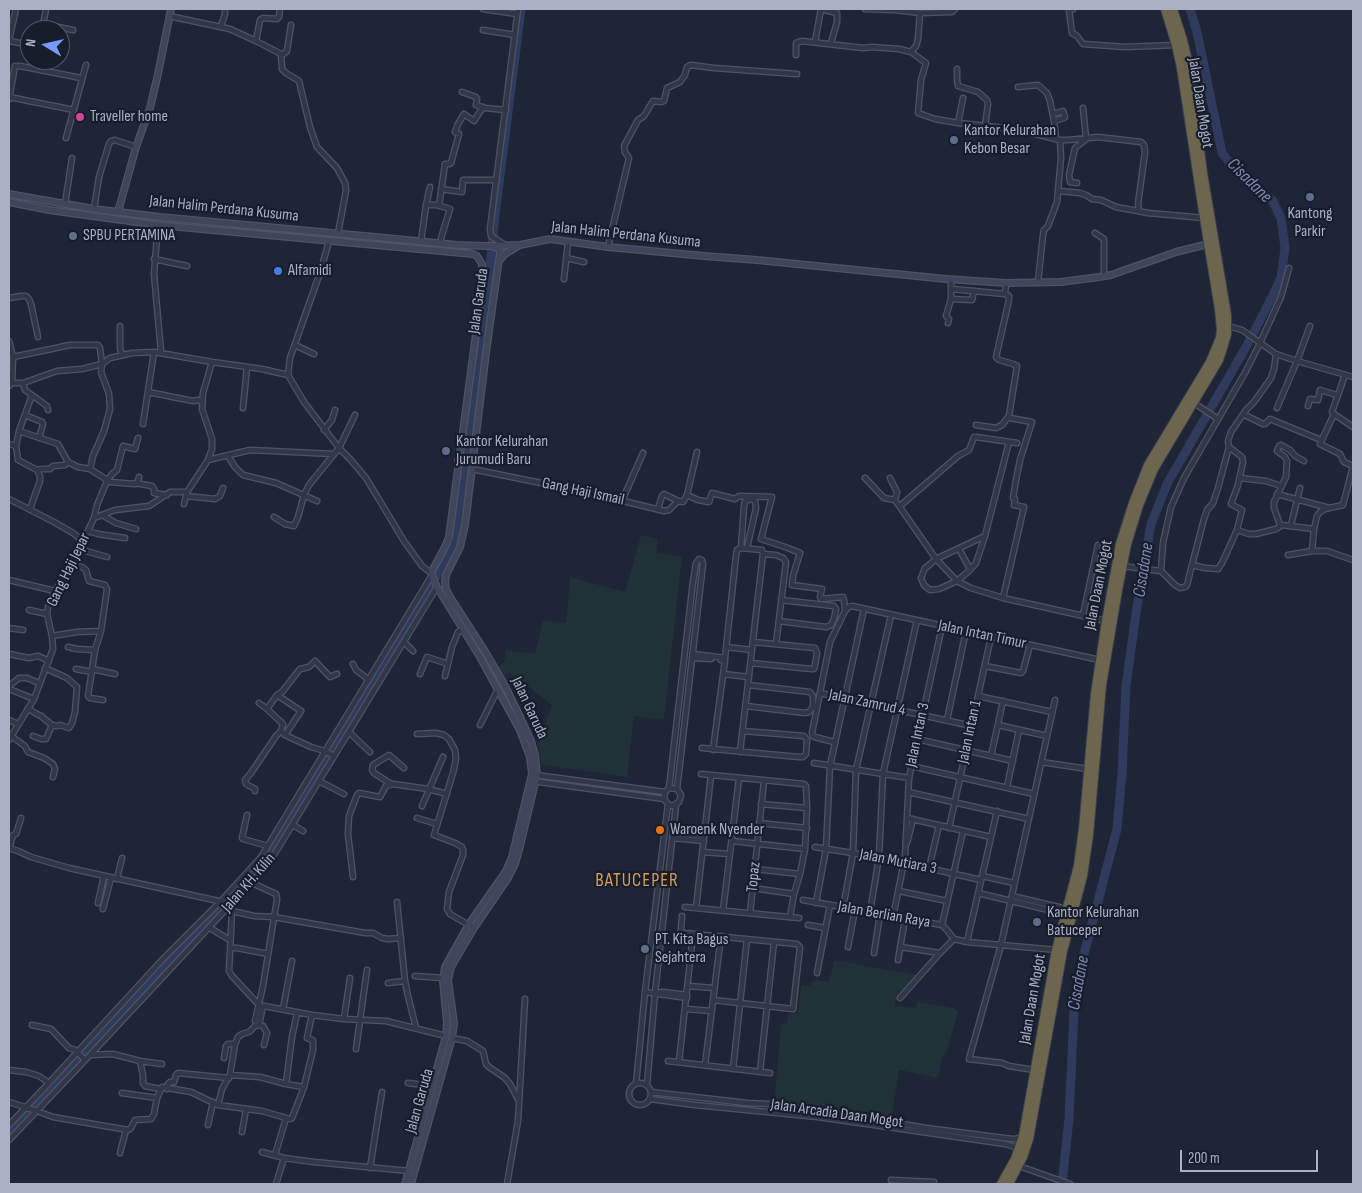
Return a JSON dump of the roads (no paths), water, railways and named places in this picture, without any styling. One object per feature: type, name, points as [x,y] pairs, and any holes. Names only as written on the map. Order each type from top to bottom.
[{"type":"highway","name":"Jalan Daan Mogot","points":[[1001,1184],[1018,1151],[1023,1136],[1034,1070],[1066,912],[1078,866],[1100,660],[1120,544],[1133,503],[1210,362],[1220,338],[1220,309],[1204,218],[1185,64],[1176,45],[1165,9]]},
{"type":"highway","name":"Jalan Daan Mogot","points":[[1009,1184],[1019,1166],[1029,1139],[1059,950],[1081,884],[1086,856],[1102,685],[1134,521],[1151,467],[1196,405],[1219,360],[1228,326],[1179,25],[1173,9]]},
{"type":"main road","points":[[118,212],[136,148],[150,108],[171,9]]},
{"type":"main road","name":"Jalan Halim Perdana Kusuma","points":[[9,194],[118,212],[421,242],[520,245],[550,239],[608,247],[951,280],[1006,283],[1061,282],[1104,276],[1176,252],[1208,244]]},
{"type":"main road","name":"Jalan Halim Perdana Kusuma","points":[[9,202],[49,210],[158,226],[458,252],[477,256]]},
{"type":"main road","points":[[236,233],[237,224]]},
{"type":"main road","points":[[274,237],[275,228]]},
{"type":"main road","name":"Jalan Garuda","points":[[411,1184],[426,1119],[449,1037],[444,978],[445,967],[506,870],[512,857],[534,778],[535,755],[520,716],[495,668],[446,589],[445,581],[446,575],[460,547],[465,525],[471,464],[500,252],[499,249],[492,245]]},
{"type":"main road","points":[[499,260],[520,245]]},
{"type":"main road","name":"Jalan Garuda","points":[[477,256],[482,264],[483,281],[449,537],[432,575],[498,689],[526,743],[534,778]]},
{"type":"main road","points":[[459,460],[471,464]]},
{"type":"main road","name":"Jalan Garuda","points":[[431,1100],[432,1086],[454,1023],[448,980],[451,967],[471,926]]},
{"type":"main road","name":"Jalan Garuda","points":[[405,1184],[426,1119]]},
{"type":"street","points":[[9,40],[16,9]]},
{"type":"street","points":[[221,26],[225,9]]},
{"type":"street","points":[[256,41],[260,20],[262,18],[277,20],[280,9]]},
{"type":"street","points":[[483,9],[518,11],[508,76],[506,110],[490,229],[492,245]]},
{"type":"street","points":[[815,42],[821,9],[837,13],[837,22],[831,43]]},
{"type":"street","points":[[866,9],[911,10],[920,13],[952,12],[955,9]]},
{"type":"street","points":[[1073,9],[1070,10],[1071,30],[1083,44],[1125,47],[1176,45]]},
{"type":"street","points":[[911,52],[916,46],[918,39],[920,13]]},
{"type":"street","points":[[169,16],[221,26],[256,41],[282,56]]},
{"type":"street","points":[[291,25],[288,50],[282,56],[282,70],[298,81],[317,147],[337,168],[345,183],[346,190],[338,234]]},
{"type":"street","points":[[483,30],[515,36]]},
{"type":"street","points":[[796,54],[796,43],[802,41],[863,48],[899,49],[911,52],[926,63],[921,80],[918,113],[935,119],[1015,129],[1058,139],[1098,137],[1141,142],[1144,145],[1145,152],[1138,204],[1139,211]]},
{"type":"street","points":[[66,138],[86,65]]},
{"type":"street","points":[[608,247],[629,158],[624,146],[638,120],[644,116],[653,100],[664,101],[667,88],[680,82],[688,67],[691,65],[797,74]]},
{"type":"street","points":[[74,110],[9,98],[15,66],[82,78]]},
{"type":"street","points":[[957,69],[958,86],[978,92],[987,100],[985,126]]},
{"type":"street","points":[[1018,87],[1038,85],[1047,93],[1061,158],[1057,202],[1048,226],[1044,230],[1038,282]]},
{"type":"street","points":[[462,92],[476,97],[476,106],[506,110]]},
{"type":"street","points":[[958,123],[963,98]]},
{"type":"street","points":[[439,206],[445,164],[451,162],[459,134],[455,132],[458,124],[464,114],[474,121],[483,107]]},
{"type":"street","points":[[1078,183],[1070,182],[1069,175],[1075,148],[1086,138],[1083,108]]},
{"type":"street","points":[[1052,114],[1063,111],[1065,116],[1054,121]]},
{"type":"street","points":[[94,209],[99,177],[110,144],[115,140],[136,148]]},
{"type":"street","points":[[65,204],[72,158]]},
{"type":"street","points":[[441,189],[462,192],[463,180],[497,180]]},
{"type":"street","points":[[421,242],[430,187]]},
{"type":"street","points":[[1059,191],[1086,194],[1092,199],[1101,200],[1116,207],[1148,213],[1204,218]]},
{"type":"street","points":[[426,205],[450,209],[441,243]]},
{"type":"street","points":[[158,226],[154,258],[154,278],[161,352]]},
{"type":"street","points":[[1095,233],[1104,239],[1104,276]]},
{"type":"street","points":[[329,241],[321,270],[290,358],[288,375],[324,430],[366,478],[404,541],[422,566],[432,575]]},
{"type":"street","points":[[564,279],[568,242]]},
{"type":"street","points":[[154,258],[187,266]]},
{"type":"street","points":[[566,258],[584,262]]},
{"type":"street","points":[[1158,571],[1171,507],[1216,418],[1242,378],[1281,297],[1289,268]]},
{"type":"street","points":[[948,323],[949,319],[946,316],[951,299],[951,280]]},
{"type":"street","points":[[1005,294],[1006,283]]},
{"type":"street","points":[[952,289],[1009,296],[996,357],[999,360],[1017,366],[1009,416],[996,428],[976,425]]},
{"type":"street","points":[[959,298],[960,290]]},
{"type":"street","points":[[951,299],[972,300],[974,291]]},
{"type":"street","points":[[9,298],[26,296],[29,299],[38,337]]},
{"type":"street","points":[[120,326],[120,348],[122,355]]},
{"type":"street","points":[[1228,326],[1242,330],[1276,354],[1353,377]]},
{"type":"street","points":[[1277,408],[1310,326]]},
{"type":"street","points":[[9,341],[13,356],[10,384],[23,383],[57,371],[82,369],[102,364],[110,358],[122,355],[154,352],[288,375]]},
{"type":"street","points":[[13,356],[70,345],[98,345],[102,364],[101,372],[109,394],[110,408],[90,469]]},
{"type":"street","points":[[295,345],[314,354]]},
{"type":"street","points":[[143,424],[154,352]]},
{"type":"street","points":[[1125,566],[1158,571],[1180,588],[1187,585],[1204,519],[1218,488],[1231,432],[1271,378],[1276,354]]},
{"type":"street","points":[[184,504],[187,494],[208,460],[212,449],[212,439],[202,408],[202,401],[212,362]]},
{"type":"street","points":[[243,408],[247,367]]},
{"type":"street","points":[[1312,551],[1317,516],[1320,512],[1343,505],[1351,485],[1353,466],[1344,462],[1340,454],[1320,444],[1334,414],[1332,411],[1345,375]]},
{"type":"street","points":[[23,383],[25,390],[47,406],[48,410]]},
{"type":"street","points":[[1308,406],[1310,399],[1318,400],[1320,390],[1338,395]]},
{"type":"street","points":[[148,392],[202,401]]},
{"type":"street","points":[[32,395],[19,431],[16,446],[18,460],[37,470],[50,469],[53,466],[65,465],[68,462]]},
{"type":"street","points":[[1196,405],[1216,418]]},
{"type":"street","points":[[324,430],[332,420],[335,410]]},
{"type":"street","points":[[1243,414],[1263,424],[1270,419],[1321,440]]},
{"type":"street","points":[[1334,414],[1352,426]]},
{"type":"street","points":[[26,415],[42,422],[39,438]]},
{"type":"street","points":[[274,517],[285,524],[294,526],[309,485],[339,448],[356,415]]},
{"type":"street","points":[[1003,598],[1024,506],[1014,505],[1015,499],[1013,498],[1020,460],[1032,422],[1010,418],[1009,416]]},
{"type":"street","points":[[19,431],[58,444],[68,462],[78,467],[90,469],[107,481],[152,486],[154,493],[167,496]]},
{"type":"street","points":[[900,506],[958,456],[969,450],[976,436],[1017,443]]},
{"type":"street","name":"Gang Haji Jepar","points":[[10,738],[34,699],[52,649],[48,607],[88,531],[107,481],[117,470],[123,446],[135,449],[138,438]]},
{"type":"street","points":[[985,536],[936,559],[924,568],[921,578],[924,585],[930,590],[939,589],[957,581],[976,563],[985,536],[1009,442]]},
{"type":"street","points":[[9,444],[16,446]]},
{"type":"street","points":[[1280,526],[1274,502],[1286,477],[1287,461],[1286,457],[1278,451],[1280,445],[1304,461]]},
{"type":"street","points":[[1192,565],[1218,569],[1236,530],[1242,510],[1231,504],[1240,478],[1243,462],[1242,457],[1229,447]]},
{"type":"street","points":[[208,460],[250,450],[334,454]]},
{"type":"street","points":[[658,509],[664,494],[683,502],[687,495],[697,452]]},
{"type":"street","points":[[622,501],[643,454]]},
{"type":"street","points":[[228,456],[234,467],[244,475],[276,483],[318,501]]},
{"type":"street","name":"Gang Haji Ismail","points":[[471,464],[664,511],[675,506],[678,501]]},
{"type":"street","points":[[30,509],[40,481],[37,470]]},
{"type":"street","points":[[135,483],[138,482],[139,476]]},
{"type":"street","points":[[866,478],[884,498],[896,500]]},
{"type":"street","points":[[890,478],[897,492],[896,500],[936,559],[957,581],[971,588],[1003,598],[1106,621]]},
{"type":"street","points":[[1240,478],[1266,481],[1281,486]]},
{"type":"street","points":[[94,518],[115,510],[149,506],[174,491],[215,499],[220,496],[223,488]]},
{"type":"street","points":[[1291,525],[1300,488]]},
{"type":"street","points":[[687,495],[709,502],[712,493],[736,499],[739,496],[772,497],[761,540],[800,553],[792,586],[822,589],[821,599],[843,597],[845,610],[852,606],[864,609],[830,766],[826,849],[816,903]]},
{"type":"street","points":[[1278,494],[1330,508]]},
{"type":"street","points":[[9,499],[83,540]]},
{"type":"street","points":[[751,499],[755,501],[756,508],[744,548],[744,506],[746,501],[751,499]]},
{"type":"street","points":[[102,515],[116,523],[136,529]]},
{"type":"street","points":[[1236,530],[1256,534],[1276,529],[1280,526],[1291,525],[1314,529]]},
{"type":"street","points":[[88,531],[125,538]]},
{"type":"street","points":[[1083,615],[1098,545]]},
{"type":"street","points":[[693,656],[725,658],[737,550],[744,548],[762,550],[764,554],[776,555],[783,558],[786,562],[776,644]]},
{"type":"street","points":[[78,549],[107,558]]},
{"type":"street","points":[[959,549],[970,569]]},
{"type":"street","points":[[1288,555],[1312,551],[1328,551],[1353,560]]},
{"type":"street","points":[[740,752],[764,554]]},
{"type":"street","points":[[647,1085],[640,1083],[630,1089],[628,1096],[633,1104],[642,1106],[647,1103],[651,1092],[647,1085],[655,994],[676,805],[681,799],[680,791],[677,789],[703,564],[702,560],[699,559],[696,563],[667,790],[664,799]]},
{"type":"street","points":[[72,564],[86,570],[89,581],[104,585],[107,589],[88,696],[103,700]]},
{"type":"street","name":"Jalan KH. Kilin","points":[[9,1140],[163,961],[265,860],[293,825],[349,732],[370,688],[369,680],[432,575]]},
{"type":"street","points":[[9,580],[55,591]]},
{"type":"street","name":"Jalan KH. Kilin","points":[[9,1125],[50,1083],[81,1057],[90,1055],[252,883],[265,860],[268,846],[326,751],[404,642],[437,586]]},
{"type":"street","points":[[778,621],[826,627],[831,625],[836,609],[834,606],[781,600]]},
{"type":"street","name":"Jalan Intan Timur","points":[[864,609],[1100,660]]},
{"type":"street","points":[[30,610],[48,614]]},
{"type":"street","name":"Jalan Zamrud 4","points":[[834,742],[813,736],[812,733],[830,642],[845,610]]},
{"type":"street","points":[[843,908],[852,853],[856,770],[891,615]]},
{"type":"street","points":[[870,912],[880,858],[883,774],[917,620]]},
{"type":"street","name":"Jalan Intan 3","points":[[906,846],[909,778],[942,626]]},
{"type":"street","points":[[9,628],[23,630]]},
{"type":"street","points":[[445,676],[452,647],[458,632],[463,629]]},
{"type":"street","points":[[52,636],[101,631]]},
{"type":"street","points":[[947,720],[966,632]]},
{"type":"street","points":[[686,636],[695,637]]},
{"type":"street","name":"Jalan Intan 1","points":[[949,828],[991,637]]},
{"type":"street","points":[[404,642],[413,651]]},
{"type":"street","points":[[751,663],[811,670],[814,668],[816,652],[815,648],[753,642]]},
{"type":"street","points":[[985,666],[1021,673],[1024,671],[1030,645]]},
{"type":"street","points":[[68,647],[96,650]]},
{"type":"street","points":[[726,647],[752,650]]},
{"type":"street","points":[[9,654],[29,658],[38,656],[48,661]]},
{"type":"street","points":[[420,674],[427,657],[448,664]]},
{"type":"street","points":[[713,750],[725,660],[715,658]]},
{"type":"street","points":[[267,709],[276,695],[282,692],[300,669],[309,667],[315,661],[330,677],[337,674]]},
{"type":"street","points":[[353,664],[356,670],[369,680]]},
{"type":"street","points":[[28,708],[52,725],[60,725],[66,728],[70,726],[75,712],[77,687],[67,678],[45,668]]},
{"type":"street","points":[[76,669],[115,674]]},
{"type":"street","points":[[723,674],[749,677]]},
{"type":"street","points":[[9,687],[19,678],[27,678],[39,683]]},
{"type":"street","points":[[746,706],[805,713],[810,712],[813,707],[813,696],[810,692],[748,685]]},
{"type":"street","points":[[9,687],[34,699]]},
{"type":"street","points":[[480,725],[498,689]]},
{"type":"street","name":"Jalan Zamrud 4","points":[[820,693],[972,726]]},
{"type":"street","points":[[276,695],[301,711],[285,735]]},
{"type":"street","points":[[978,696],[1052,712]]},
{"type":"street","points":[[1034,1070],[1002,1063],[969,1059],[1000,945],[1055,700]]},
{"type":"street","points":[[991,756],[1003,701]]},
{"type":"street","points":[[255,791],[255,789],[246,784],[245,780],[281,731],[283,724],[260,703]]},
{"type":"street","points":[[677,716],[686,718]]},
{"type":"street","points":[[9,720],[18,724]]},
{"type":"street","points":[[33,736],[46,739],[52,725]]},
{"type":"street","points":[[998,725],[1047,736]]},
{"type":"street","points":[[1007,788],[1020,730]]},
{"type":"street","points":[[281,731],[285,735],[310,747],[326,751],[333,756]]},
{"type":"street","points":[[702,748],[799,757],[803,757],[806,754],[807,740],[804,736],[743,731]]},
{"type":"street","points":[[349,732],[370,752]]},
{"type":"street","points":[[417,734],[436,733],[444,735],[449,739],[455,750],[456,759],[434,835],[462,847],[463,855],[449,892],[446,909],[450,914],[471,926]]},
{"type":"street","points":[[10,738],[25,746],[28,752],[44,758],[53,764],[55,769],[53,777]]},
{"type":"street","points":[[917,739],[1013,761]]},
{"type":"street","points":[[404,768],[389,755],[373,765],[372,770],[391,784],[428,789],[447,794]]},
{"type":"street","points":[[422,806],[442,756]]},
{"type":"street","points":[[1041,762],[1088,769]]},
{"type":"street","points":[[814,763],[909,778]]},
{"type":"street","points":[[911,766],[1034,794]]},
{"type":"street","points":[[701,774],[804,784],[807,789],[808,808],[805,849],[790,917]]},
{"type":"street","points":[[696,908],[711,776]]},
{"type":"street","points":[[534,778],[581,780],[667,790],[677,789]]},
{"type":"street","points":[[534,778],[664,799],[668,804],[676,805]]},
{"type":"street","points":[[722,911],[739,778]]},
{"type":"street","points":[[319,781],[344,794]]},
{"type":"street","name":"Topaz","points":[[750,913],[764,781]]},
{"type":"street","points":[[353,877],[348,834],[349,816],[357,795],[359,793],[380,797],[386,786],[391,784]]},
{"type":"street","points":[[609,791],[610,784]]},
{"type":"street","points":[[908,792],[1029,818]]},
{"type":"street","points":[[636,1084],[645,992],[668,804]]},
{"type":"street","points":[[761,804],[808,808]]},
{"type":"street","points":[[967,942],[997,812]]},
{"type":"street","points":[[247,815],[242,839],[268,846]]},
{"type":"street","points":[[21,818],[9,848],[30,857],[111,878],[222,902],[229,908],[254,916],[274,917],[373,933],[388,939],[401,938]]},
{"type":"street","points":[[418,818],[437,824]]},
{"type":"street","points":[[907,818],[991,837]]},
{"type":"street","points":[[893,917],[913,819]]},
{"type":"street","points":[[759,823],[807,828]]},
{"type":"street","points":[[293,825],[303,831]]},
{"type":"street","points":[[929,868],[939,825]]},
{"type":"street","points":[[705,830],[733,832]]},
{"type":"street","name":"Jalan Berlian Raya","points":[[803,900],[942,925],[952,873],[963,831]]},
{"type":"street","points":[[672,835],[704,839]]},
{"type":"street","points":[[732,841],[805,849]]},
{"type":"street","name":"Jalan Mutiara 3","points":[[815,847],[1014,883]]},
{"type":"street","points":[[702,852],[730,854]]},
{"type":"street","points":[[117,879],[122,858]]},
{"type":"street","points":[[755,869],[800,874]]},
{"type":"street","points":[[98,903],[104,876]]},
{"type":"street","points":[[103,909],[111,878]]},
{"type":"street","points":[[252,883],[276,894],[277,903],[263,986],[259,1025]]},
{"type":"street","points":[[753,888],[794,894]]},
{"type":"street","points":[[899,891],[947,901]]},
{"type":"street","points":[[978,893],[1011,898],[1066,912]]},
{"type":"street","points":[[397,902],[405,981],[416,1028]]},
{"type":"street","points":[[817,973],[830,905]]},
{"type":"street","points":[[685,907],[800,918]]},
{"type":"street","points":[[229,908],[229,971],[261,1005],[312,1016],[386,1021],[467,1042],[483,1051],[486,1064],[505,1078],[519,1101]]},
{"type":"street","points":[[848,947],[855,910]]},
{"type":"street","points":[[874,953],[880,914]]},
{"type":"street","points":[[682,916],[681,931],[694,934],[797,944],[800,947],[793,1009],[713,1000]]},
{"type":"street","points":[[898,960],[905,919]]},
{"type":"street","points":[[808,925],[826,928]]},
{"type":"street","points":[[942,925],[954,939],[967,942],[1059,950]]},
{"type":"street","points":[[210,928],[228,939]]},
{"type":"street","points":[[679,1062],[694,934]]},
{"type":"street","points":[[705,1065],[720,936]]},
{"type":"street","points":[[733,1069],[747,939]]},
{"type":"street","points":[[900,998],[954,939]]},
{"type":"street","points":[[760,1072],[774,942]]},
{"type":"street","points":[[900,947],[940,953]]},
{"type":"street","points":[[230,948],[268,954]]},
{"type":"street","points":[[284,1009],[292,961]]},
{"type":"street","points":[[356,1049],[367,970]]},
{"type":"street","points":[[415,976],[444,978]]},
{"type":"street","points":[[344,1019],[350,978]]},
{"type":"street","points":[[388,983],[405,981]]},
{"type":"street","points":[[688,986],[714,988]]},
{"type":"street","points":[[645,992],[687,996]]},
{"type":"street","points":[[507,1184],[518,1121],[524,1000]]},
{"type":"street","points":[[254,1021],[261,1005]]},
{"type":"street","points":[[686,1009],[712,1011]]},
{"type":"street","points":[[286,1084],[297,1012]]},
{"type":"street","points":[[140,1061],[145,1086],[191,1092],[218,1105],[262,1111],[290,1119],[304,1087],[313,1050],[313,1040],[307,1038],[312,1016]]},
{"type":"street","points":[[32,1025],[51,1029],[69,1048],[81,1057]]},
{"type":"street","points":[[218,1105],[222,1089],[229,1076],[234,1044],[238,1037],[259,1025]]},
{"type":"street","points":[[259,1025],[263,1026],[267,1033],[264,1045]]},
{"type":"street","points":[[224,1058],[226,1046],[234,1044]]},
{"type":"street","points":[[90,1055],[113,1054],[162,1064]]},
{"type":"street","points":[[668,1061],[770,1073]]},
{"type":"street","points":[[9,1070],[39,1076],[50,1083]]},
{"type":"street","points":[[168,1089],[168,1084],[174,1082],[178,1073],[260,1077],[304,1087]]},
{"type":"street","points":[[408,1083],[432,1086]]},
{"type":"street","points":[[9,1102],[53,1118],[126,1130],[131,1128],[134,1120],[151,1119],[161,1088]]},
{"type":"street","points":[[370,1168],[382,1092]]},
{"type":"street","name":"Jalan Arcadia Daan Mogot","points":[[651,1092],[779,1105],[1012,1139],[1023,1136]]},
{"type":"street","points":[[122,1093],[157,1098]]},
{"type":"street","name":"Jalan Arcadia Daan Mogot","points":[[650,1099],[694,1106],[835,1119],[1005,1144],[1015,1146],[1018,1151]]},
{"type":"street","points":[[208,1125],[213,1102]]},
{"type":"street","points":[[242,1132],[246,1109]]},
{"type":"street","points":[[275,1155],[286,1118]]},
{"type":"street","points":[[120,1153],[126,1130]]},
{"type":"street","points":[[262,1152],[284,1158],[314,1162],[409,1171]]},
{"type":"street","points":[[276,1184],[284,1158]]},
{"type":"street","points":[[1019,1166],[1068,1184]]},
{"type":"street","points":[[891,1180],[934,1182],[934,1184]]},
{"type":"waterway","points":[[9,1133],[259,866],[450,554],[456,538],[484,326],[495,215],[521,9]]},
{"type":"waterway","name":"Cisadane","points":[[1062,1184],[1069,1119],[1074,1012],[1083,958],[1117,829],[1126,686],[1151,524],[1167,484],[1246,347],[1270,301],[1281,278],[1285,248],[1281,218],[1272,200],[1243,179],[1222,153],[1197,32],[1190,9]]},
{"type":"place","name":"Traveller home","points":[[80,117]]},
{"type":"place","name":"Kantor Kelurahan Kebon Besar","points":[[954,140]]},
{"type":"place","name":"Kantong Parkir","points":[[1310,197]]},
{"type":"place","name":"SPBU PERTAMINA","points":[[73,236]]},
{"type":"place","name":"Alfamidi","points":[[278,271]]},
{"type":"place","name":"Kantor Kelurahan Jurumudi Baru","points":[[446,451]]},
{"type":"place","name":"Waroenk Nyender","points":[[660,830]]},
{"type":"place","name":"Kantor Kelurahan Batuceper","points":[[1037,922]]},
{"type":"place","name":"PT. Kita Bagus Sejahtera","points":[[645,949]]},
{"type":"district","name":"BATUCEPER","points":[[637,881]]}]
